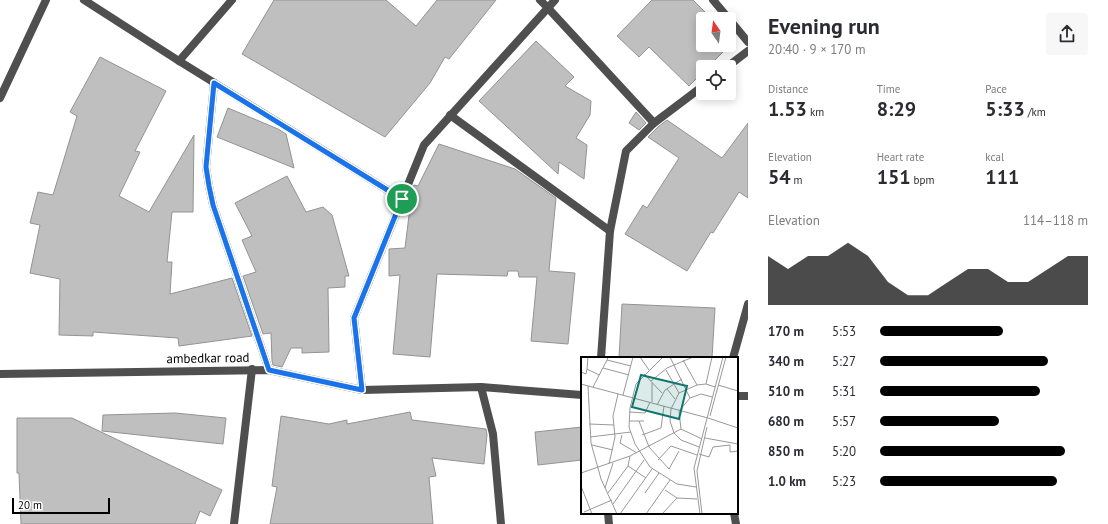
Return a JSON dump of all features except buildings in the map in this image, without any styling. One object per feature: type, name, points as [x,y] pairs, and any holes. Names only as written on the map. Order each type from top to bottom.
[{"type":"street","points":[[0,98],[46,0]]},
{"type":"street","points":[[84,0],[214,83],[402,199]]},
{"type":"street","points":[[179,61],[232,0]]},
{"type":"street","points":[[540,0],[654,123]]},
{"type":"street","points":[[362,390],[354,318],[424,145],[547,7],[555,0]]},
{"type":"street","points":[[713,0],[723,12]]},
{"type":"street","points":[[736,27],[748,42]]},
{"type":"street","points":[[736,60],[748,51]]},
{"type":"street","points":[[214,83],[206,167],[209,186],[213,205],[269,370]]},
{"type":"street","points":[[601,357],[610,231],[626,151],[654,123],[696,91]]},
{"type":"street","points":[[450,115],[610,231]]},
{"type":"street","points":[[733,357],[748,304]]},
{"type":"street","points":[[234,524],[252,369]]},
{"type":"street","name":"ambedkar road","points":[[0,374],[252,369],[269,370],[362,390],[481,387],[581,395]]},
{"type":"street","points":[[481,387],[493,434],[501,524]]},
{"type":"street","points":[[608,514],[609,524]]},
{"type":"street","points":[[734,514],[736,524]]},
{"type":"route","points":[[214,83],[402,199],[354,318],[362,390],[269,370],[213,205],[209,186],[206,167],[214,83]]}]
